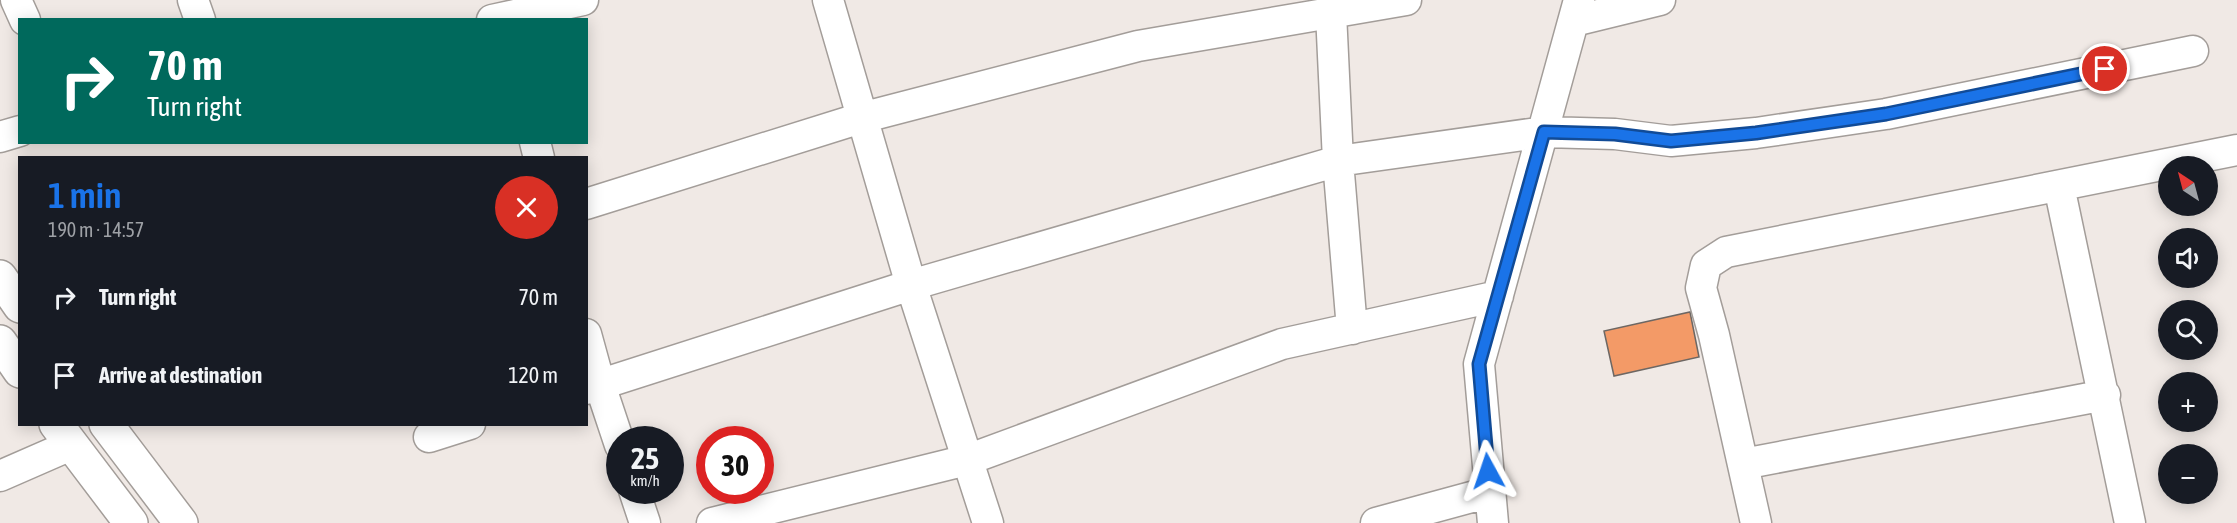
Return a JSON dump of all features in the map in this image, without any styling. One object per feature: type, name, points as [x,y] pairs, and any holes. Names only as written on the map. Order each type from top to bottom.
[{"type":"main road","points":[[0,277],[18,303]]},
{"type":"main road","points":[[0,342],[18,368]]},
{"type":"main road","points":[[108,426],[181,523]]},
{"type":"main road","points":[[64,435],[131,523]]},
{"type":"street","points":[[16,0],[24,18]]},
{"type":"street","points":[[193,0],[199,18]]},
{"type":"street","points":[[498,14],[583,0]]},
{"type":"street","points":[[828,0],[911,285],[988,523]]},
{"type":"street","points":[[588,203],[861,118],[1138,46],[1406,0]]},
{"type":"street","points":[[1493,523],[1479,364],[1576,11],[1660,0]]},
{"type":"street","points":[[1331,13],[1338,161],[1352,329]]},
{"type":"street","points":[[593,387],[911,285],[1338,161],[1544,132],[1615,134],[1671,141],[1756,133],[1886,114],[2193,51]]},
{"type":"street","points":[[0,137],[18,132]]},
{"type":"street","points":[[1756,523],[1714,335],[1701,288],[1706,265],[1726,252],[2237,150]]},
{"type":"street","points":[[2059,186],[2105,395],[2130,523]]},
{"type":"street","points":[[712,523],[967,460],[1281,344],[1498,296]]},
{"type":"street","points":[[588,349],[593,387],[611,426]]},
{"type":"street","points":[[1743,464],[2105,395]]},
{"type":"street","points":[[429,437],[464,426]]},
{"type":"street","points":[[0,476],[64,435]]},
{"type":"street","points":[[1376,523],[1490,492]]},
{"type":"street","points":[[639,504],[645,523]]},
{"type":"building","points":[[1690,312],[1699,357],[1614,376],[1604,331]]},
{"type":"route","points":[[1488,471],[1479,364],[1544,132],[1615,134],[1671,141],[1756,133],[1886,114],[2105,69]]}]
